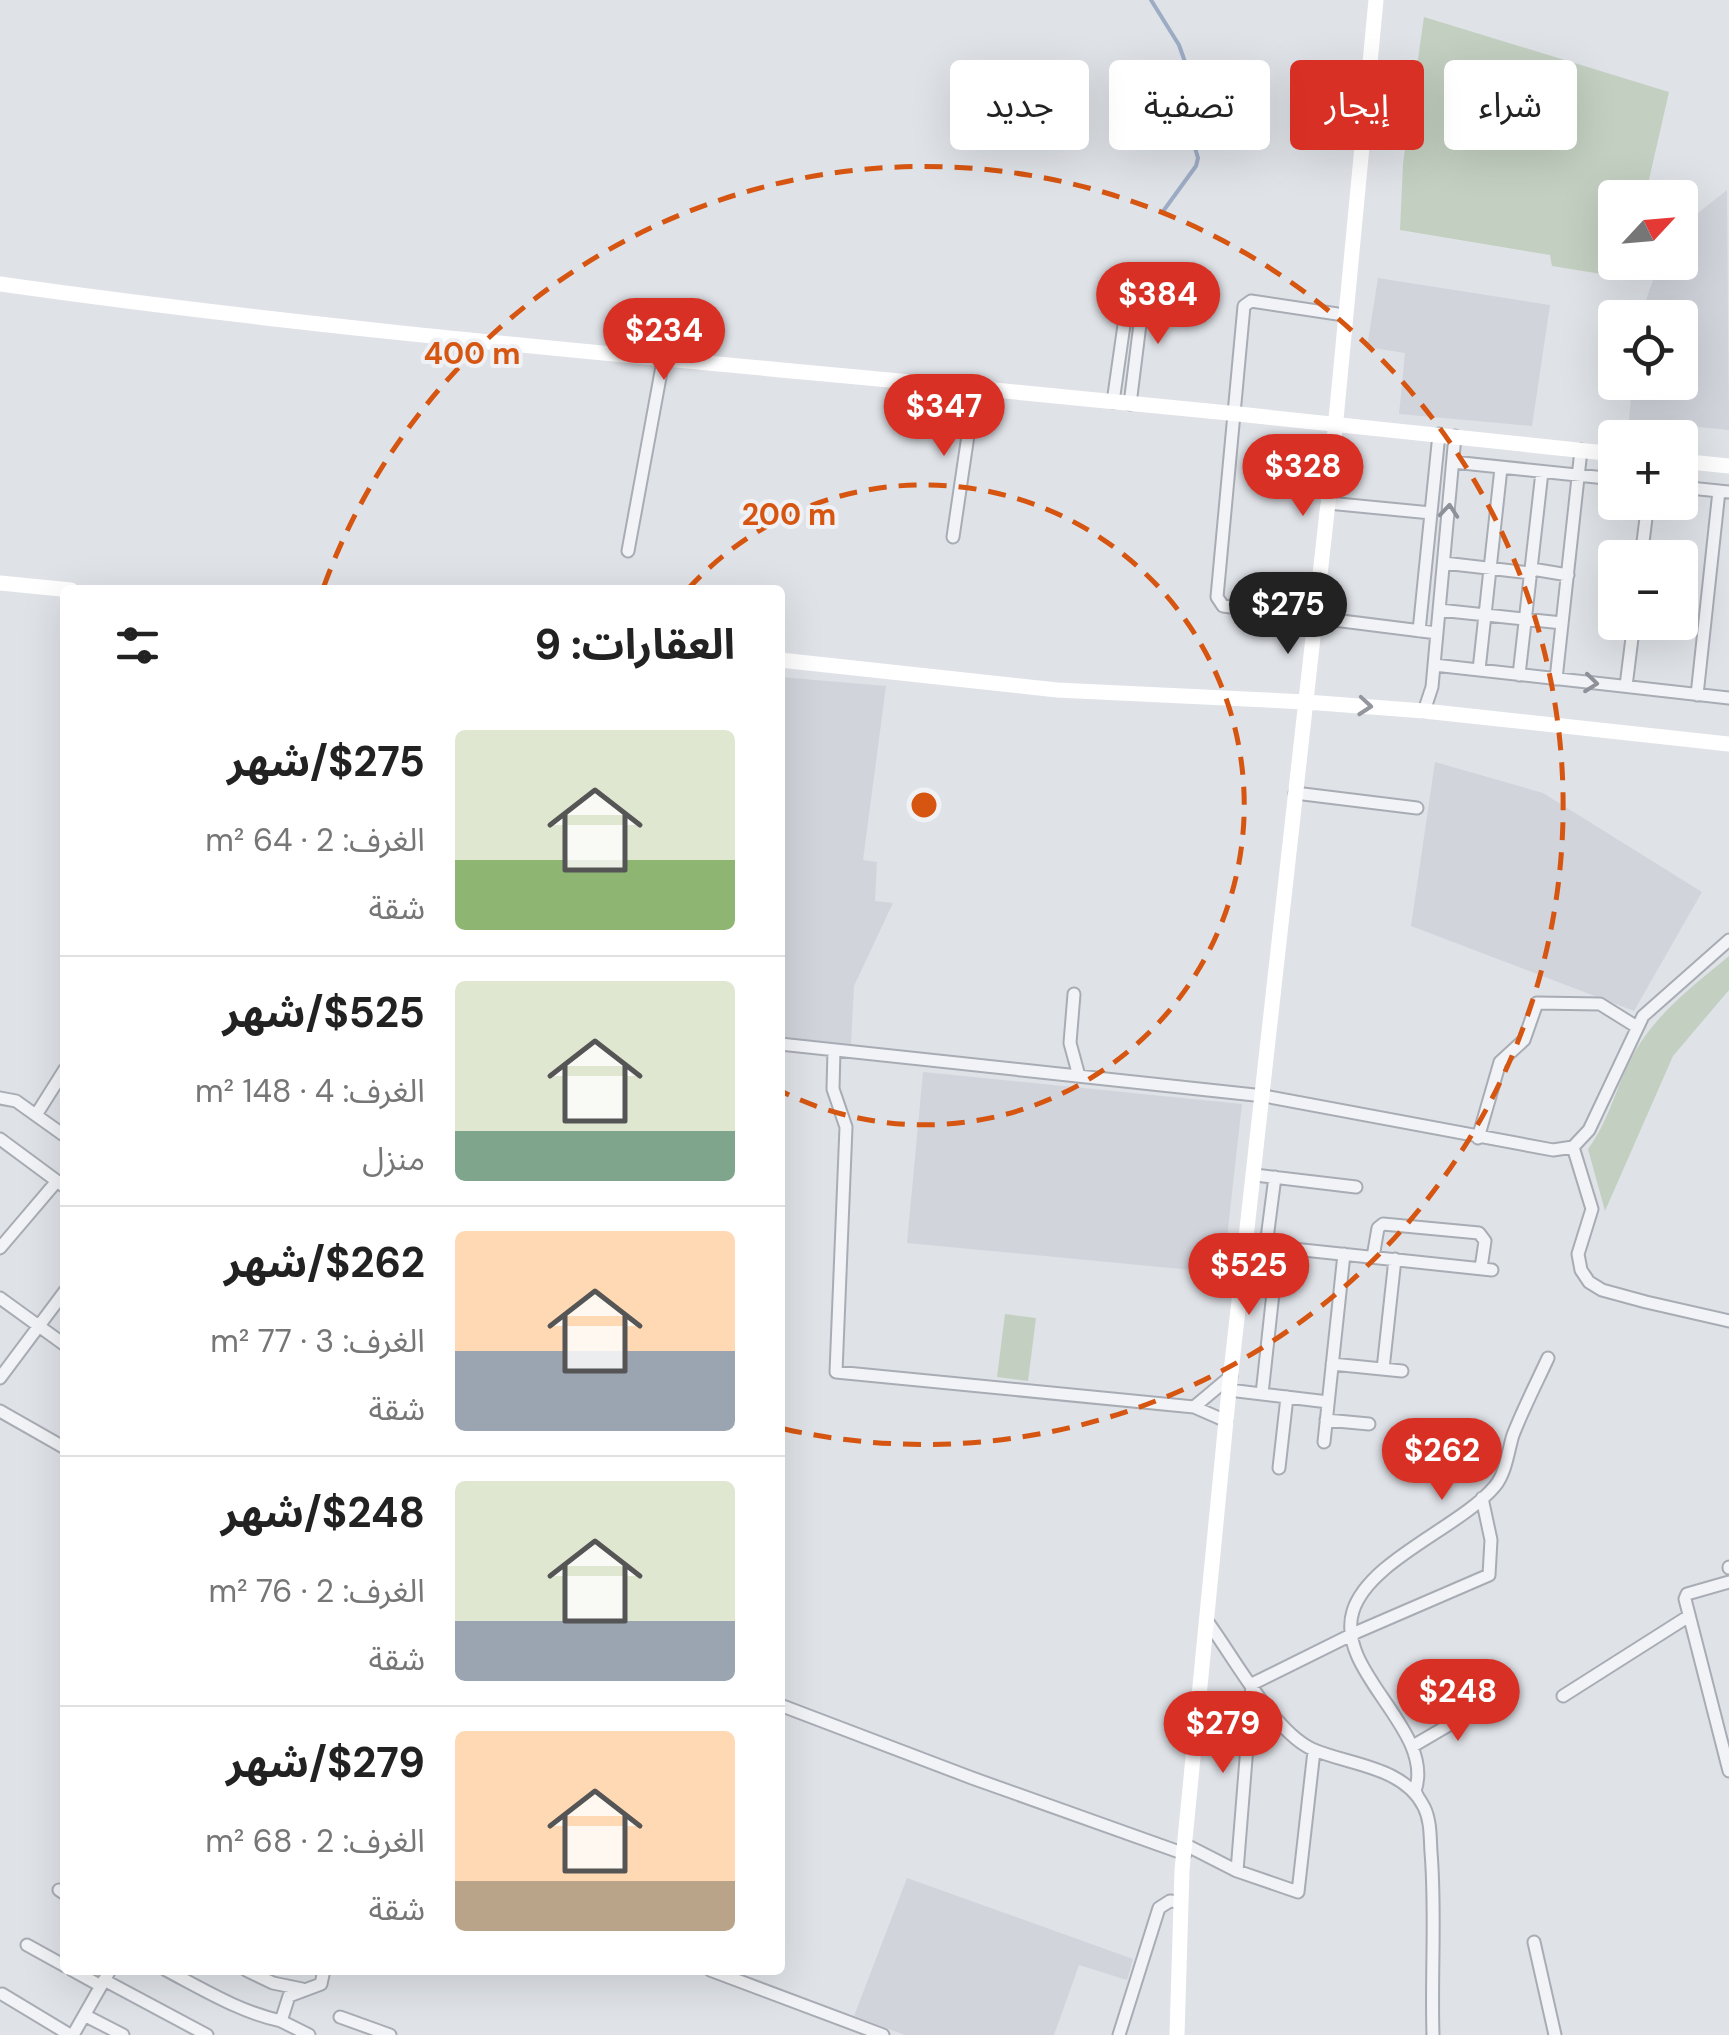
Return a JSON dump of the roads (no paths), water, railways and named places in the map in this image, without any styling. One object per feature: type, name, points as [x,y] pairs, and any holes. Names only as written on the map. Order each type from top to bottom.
[{"type":"main road","points":[[1177,2035],[1180,1902],[1226,1421],[1328,504],[1376,0]]},
{"type":"main road","points":[[0,284],[120,301],[662,360],[1598,452]]},
{"type":"main road","points":[[1698,462],[1729,466]]},
{"type":"main road","points":[[0,583],[60,589]]},
{"type":"main road","points":[[785,661],[1057,690],[1424,711],[1729,744]]},
{"type":"street","points":[[1113,402],[1130,276]]},
{"type":"street","points":[[1130,404],[1145,284]]},
{"type":"street","points":[[1344,315],[1247,303],[1244,306],[1219,603],[1437,633]]},
{"type":"street","points":[[628,551],[662,360]]},
{"type":"street","points":[[953,537],[975,388]]},
{"type":"street","points":[[1420,631],[1431,513],[1447,435]]},
{"type":"street","points":[[1424,711],[1432,687],[1453,462],[1447,435]]},
{"type":"street","points":[[1556,679],[1581,450]]},
{"type":"street","points":[[1453,462],[1598,478]]},
{"type":"street","points":[[1478,670],[1501,468]]},
{"type":"street","points":[[1519,674],[1542,472]]},
{"type":"street","points":[[1697,694],[1724,492],[1698,488]]},
{"type":"street","points":[[1328,504],[1431,513]]},
{"type":"street","points":[[1444,563],[1568,575]]},
{"type":"street","points":[[1439,610],[1562,623]]},
{"type":"street","points":[[1626,686],[1632,640]]},
{"type":"street","points":[[1434,665],[1729,698]]},
{"type":"street","points":[[1296,793],[1418,808]]},
{"type":"street","points":[[785,1045],[1264,1096],[1553,1150],[1574,1146],[1589,1130],[1637,1026],[1658,1000],[1729,940]]},
{"type":"street","points":[[1074,994],[1070,1042],[1079,1076]]},
{"type":"street","points":[[1478,1138],[1500,1062],[1524,1040],[1537,1003],[1600,1004],[1637,1026]]},
{"type":"street","points":[[834,1050],[833,1089],[846,1127],[836,1372],[1194,1408],[1226,1421]]},
{"type":"street","points":[[36,1115],[60,1077]]},
{"type":"street","points":[[0,1098],[16,1100],[60,1132]]},
{"type":"street","points":[[0,1139],[60,1183]]},
{"type":"street","points":[[1574,1146],[1592,1209],[1578,1254],[1581,1270],[1589,1282],[1602,1290],[1729,1322]]},
{"type":"street","points":[[1254,1175],[1356,1187]]},
{"type":"street","points":[[1262,1394],[1275,1177]]},
{"type":"street","points":[[0,1248],[60,1185]]},
{"type":"street","points":[[1247,1244],[1487,1269],[1481,1234],[1380,1226],[1367,1219]]},
{"type":"street","points":[[1373,1257],[1380,1226]]},
{"type":"street","points":[[1324,1442],[1344,1254]]},
{"type":"street","points":[[1383,1369],[1394,1259]]},
{"type":"street","points":[[0,1378],[60,1297]]},
{"type":"street","points":[[0,1298],[60,1340]]},
{"type":"street","points":[[1433,2035],[1434,1895],[1428,1821],[1415,1791],[1420,1777],[1412,1746],[1349,1637],[1353,1610],[1362,1594],[1390,1565],[1498,1483],[1548,1358]]},
{"type":"street","points":[[1332,1364],[1402,1371]]},
{"type":"street","points":[[1194,1408],[1230,1383],[1262,1394],[1328,1402]]},
{"type":"street","points":[[1279,1468],[1287,1398]]},
{"type":"street","points":[[0,1410],[60,1445]]},
{"type":"street","points":[[1326,1420],[1369,1424]]},
{"type":"street","points":[[1252,1684],[1488,1575],[1491,1540],[1482,1498]]},
{"type":"street","points":[[1729,1582],[1685,1598],[1729,1771]]},
{"type":"street","points":[[1563,1696],[1689,1616]]},
{"type":"street","points":[[1207,1620],[1294,1740],[1314,1751],[1374,1768],[1418,1797]]},
{"type":"street","points":[[1238,1872],[1252,1684]]},
{"type":"street","points":[[1412,1746],[1482,1706]]},
{"type":"street","points":[[785,1707],[972,1778],[1185,1849],[1298,1892],[1314,1751]]},
{"type":"street","points":[[1119,2035],[1158,1908],[1170,1901],[1180,1902]]},
{"type":"street","points":[[1534,1942],[1554,2035]]},
{"type":"street","points":[[27,1946],[60,1964]]},
{"type":"street","points":[[175,1975],[236,2008],[266,2020],[281,2021],[308,2035]]},
{"type":"street","points":[[256,1975],[273,1984],[302,1989]]},
{"type":"street","points":[[281,2021],[289,1996],[323,1982],[324,1975]]},
{"type":"street","points":[[723,1975],[883,2035]]},
{"type":"street","points":[[2,1994],[72,2035],[105,1979],[208,2035]]},
{"type":"street","points":[[86,2016],[123,2035]]},
{"type":"street","points":[[340,2017],[371,2032],[390,2035]]},
{"type":"waterway","points":[[1151,0],[1179,45],[1189,73],[1185,114],[1198,158],[1164,210]]}]
